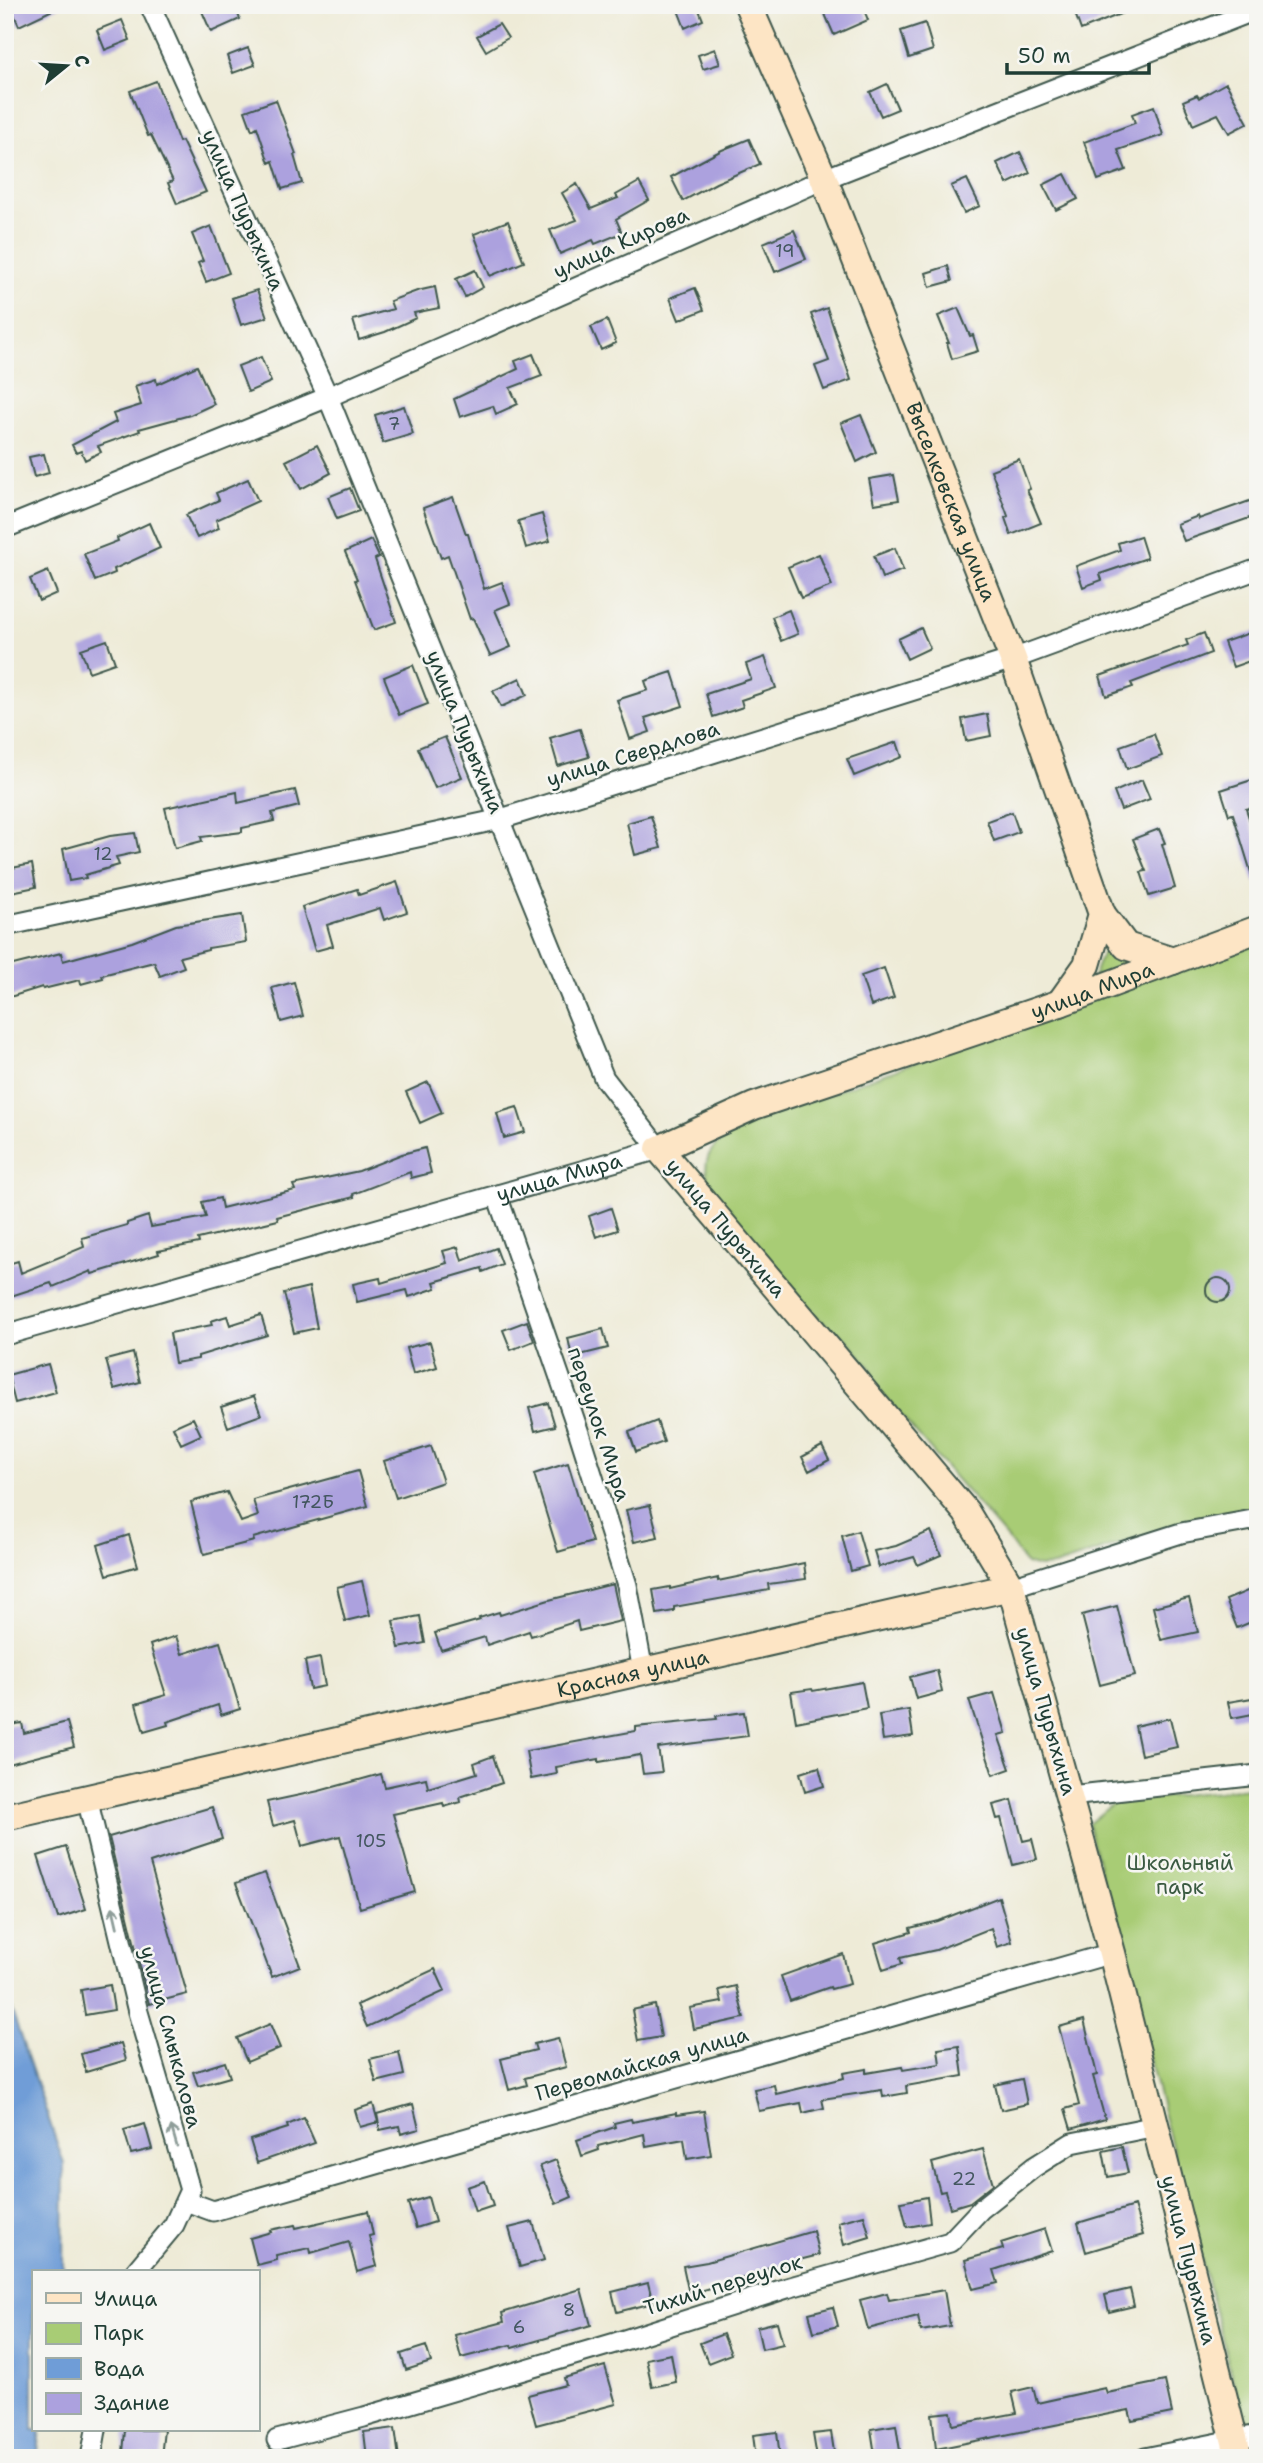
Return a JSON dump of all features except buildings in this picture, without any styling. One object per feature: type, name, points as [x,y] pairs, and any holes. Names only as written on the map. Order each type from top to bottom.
[{"type":"street","name":"улица Пурыхина","points":[[150,5],[328,397],[604,1078],[659,1149],[966,1512],[1011,1587],[1070,1796],[1156,2126],[1244,2444]]},
{"type":"street","name":"Выселковская улица","points":[[748,5],[824,179],[1013,659],[1102,914],[1126,946],[1173,961]]},
{"type":"street","name":"улица Кирова","points":[[5,528],[328,397],[824,179],[1258,9]]},
{"type":"street","name":"улица Свердлова","points":[[5,926],[501,819],[1013,659],[1258,569]]},
{"type":"street","points":[[1060,1003],[1087,965],[1102,914]]},
{"type":"street","name":"улица Мира","points":[[5,1335],[659,1149],[754,1106],[1060,1003],[1258,929]]},
{"type":"street","name":"переулок Мира","points":[[497,1195],[627,1586],[643,1671]]},
{"type":"street","name":"Красная улица","points":[[5,1817],[1011,1587],[1181,1533],[1258,1519]]},
{"type":"street","points":[[1070,1796],[1258,1775]]},
{"type":"street","name":"улица Смыкалова","points":[[87,1798],[138,2012],[190,2190],[186,2201]]},
{"type":"street","name":"Первомайская улица","points":[[186,2201],[213,2211],[1112,1953]]},
{"type":"street","name":"Тихий переулок","points":[[276,2440],[364,2417],[601,2347],[787,2288],[950,2242],[981,2209],[1034,2167],[1072,2143],[1156,2126]]},
{"type":"street","points":[[137,2270],[174,2225],[186,2201]]},
{"type":"street","points":[[91,2458],[96,2432]]},
{"type":"street","points":[[1145,2458],[1244,2444]]},
{"type":"green space","points":[[1258,937],[1258,1508],[1179,1524],[1054,1566],[1026,1564],[1007,1538],[878,1389],[871,1368],[847,1340],[818,1318],[716,1201],[707,1176],[708,1157],[720,1141],[741,1126]]},
{"type":"green space","points":[[1107,942],[1134,961],[1093,977]]},
{"type":"green space","name":"Школьный парк","points":[[1258,1787],[1258,2423],[1245,2426],[1088,1824],[1115,1802]]},
{"type":"water","points":[[5,1991],[64,2164],[63,2270],[32,2270],[32,2432],[41,2432],[37,2458],[5,2458]]}]
